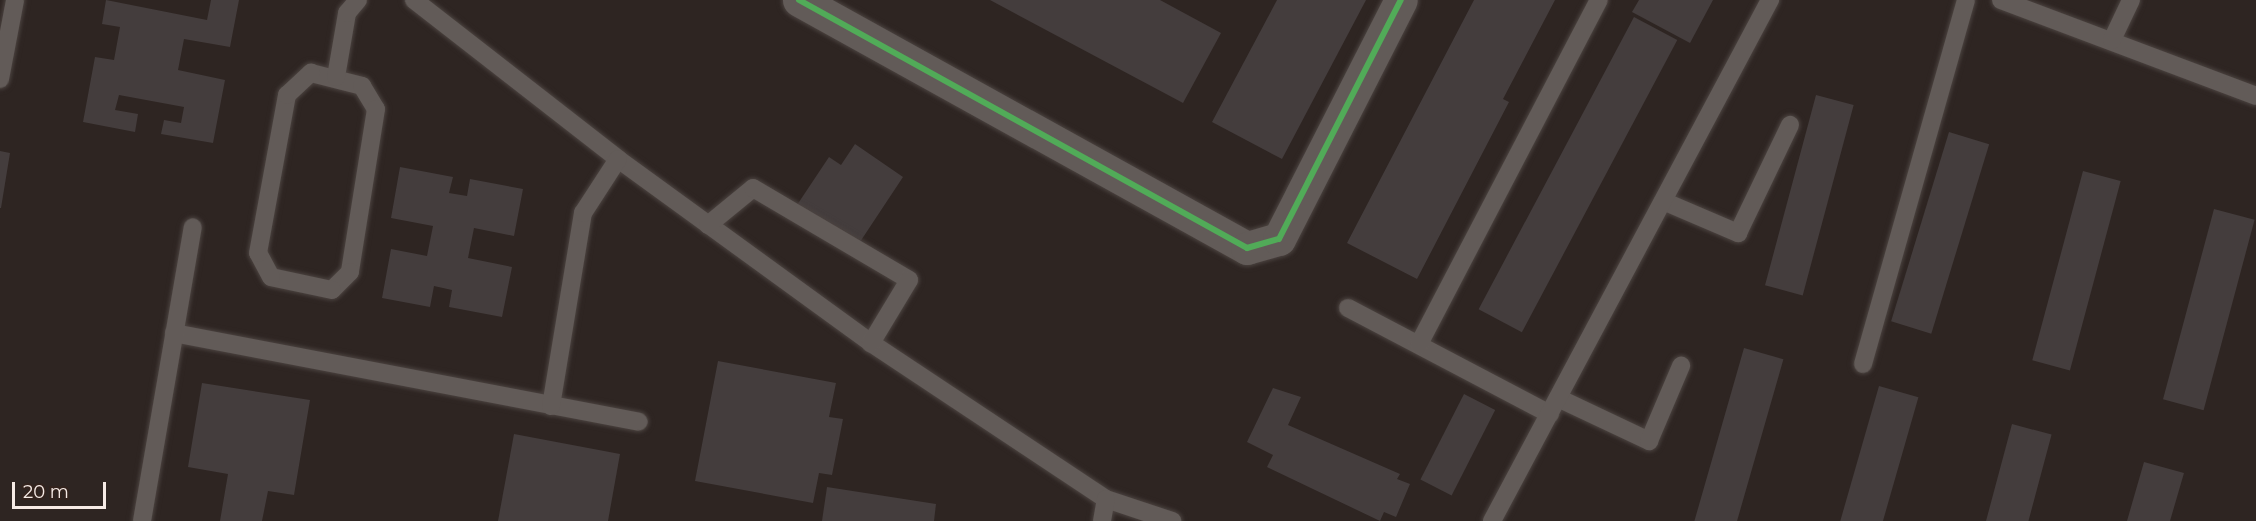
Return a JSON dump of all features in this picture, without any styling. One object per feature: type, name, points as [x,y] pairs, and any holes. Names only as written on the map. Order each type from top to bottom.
[{"type":"street","points":[[798,0],[1247,248],[1279,239],[1401,0]]},
{"type":"lane","points":[[0,79],[15,0]]},
{"type":"lane","points":[[336,77],[347,13],[358,0]]},
{"type":"lane","points":[[414,0],[618,159],[871,343],[1106,499],[1172,521]]},
{"type":"lane","points":[[1419,344],[1599,0]]},
{"type":"lane","points":[[1492,521],[1770,0]]},
{"type":"lane","points":[[1863,364],[1966,0]]},
{"type":"lane","points":[[2001,0],[2256,96]]},
{"type":"lane","points":[[2112,40],[2131,0]]},
{"type":"lane","points":[[310,73],[336,77],[362,86],[376,109],[350,272],[332,290],[271,277],[258,253],[287,95],[310,73]]},
{"type":"lane","points":[[1663,201],[1738,233],[1790,125]]},
{"type":"lane","points":[[551,406],[583,213],[618,159]]},
{"type":"lane","points":[[708,225],[753,188],[909,280],[871,343]]},
{"type":"lane","points":[[142,521],[193,227]]},
{"type":"lane","points":[[1348,308],[1419,344],[1554,406],[1649,441],[1681,366]]},
{"type":"lane","points":[[174,333],[639,422]]},
{"type":"lane","points":[[1102,521],[1106,499]]},
{"type":"building","points":[[106,0],[207,20],[211,0],[239,0],[230,47],[184,39],[178,70],[225,80],[213,143],[161,134],[164,120],[181,123],[184,107],[119,95],[115,110],[138,114],[135,132],[83,122],[95,57],[114,60],[120,27],[102,24]]},
{"type":"building","points":[[990,0],[1160,0],[1221,33],[1183,103]]},
{"type":"building","points":[[1277,0],[1366,0],[1282,159],[1212,122]]},
{"type":"building","points":[[1474,0],[1555,0],[1503,99],[1509,102],[1417,279],[1347,243]]},
{"type":"building","points":[[1639,0],[1713,0],[1690,43],[1632,12]]},
{"type":"building","points":[[1634,17],[1677,40],[1522,332],[1479,309]]},
{"type":"building","points":[[1816,95],[1854,105],[1803,295],[1765,285]]},
{"type":"building","points":[[1949,132],[1989,144],[1931,334],[1891,321]]},
{"type":"building","points":[[855,144],[903,177],[856,248],[795,208],[829,157],[841,165]]},
{"type":"building","points":[[0,151],[10,153],[1,208],[0,208]]},
{"type":"building","points":[[400,167],[453,177],[449,193],[467,196],[470,179],[523,189],[514,236],[474,228],[468,258],[512,267],[502,317],[449,307],[452,290],[434,286],[430,307],[382,298],[391,249],[427,256],[433,226],[391,218]]},
{"type":"building","points":[[2083,171],[2121,181],[2070,370],[2032,360]]},
{"type":"building","points":[[2214,209],[2255,220],[2204,410],[2163,399]]},
{"type":"building","points":[[1744,348],[1783,359],[1737,521],[1694,521]]},
{"type":"building","points":[[718,361],[836,383],[829,417],[843,419],[832,475],[819,473],[813,503],[695,481]]},
{"type":"building","points":[[202,383],[310,400],[294,495],[268,491],[262,521],[220,521],[228,474],[188,467]]},
{"type":"building","points":[[1879,386],[1918,397],[1883,521],[1840,521]]},
{"type":"building","points":[[1273,388],[1301,397],[1288,425],[1400,474],[1397,479],[1410,484],[1396,517],[1384,512],[1380,521],[1267,467],[1273,455],[1247,442]]},
{"type":"building","points":[[1464,394],[1495,410],[1452,495],[1420,480]]},
{"type":"building","points":[[2012,424],[2052,435],[2028,521],[1986,521]]},
{"type":"building","points":[[514,434],[620,454],[608,521],[498,521]]},
{"type":"building","points":[[2144,462],[2184,473],[2170,521],[2127,521]]},
{"type":"building","points":[[827,487],[936,504],[934,521],[822,521]]},
{"type":"cycle path","points":[[799,0],[1247,248],[1279,239],[1401,0]]}]
